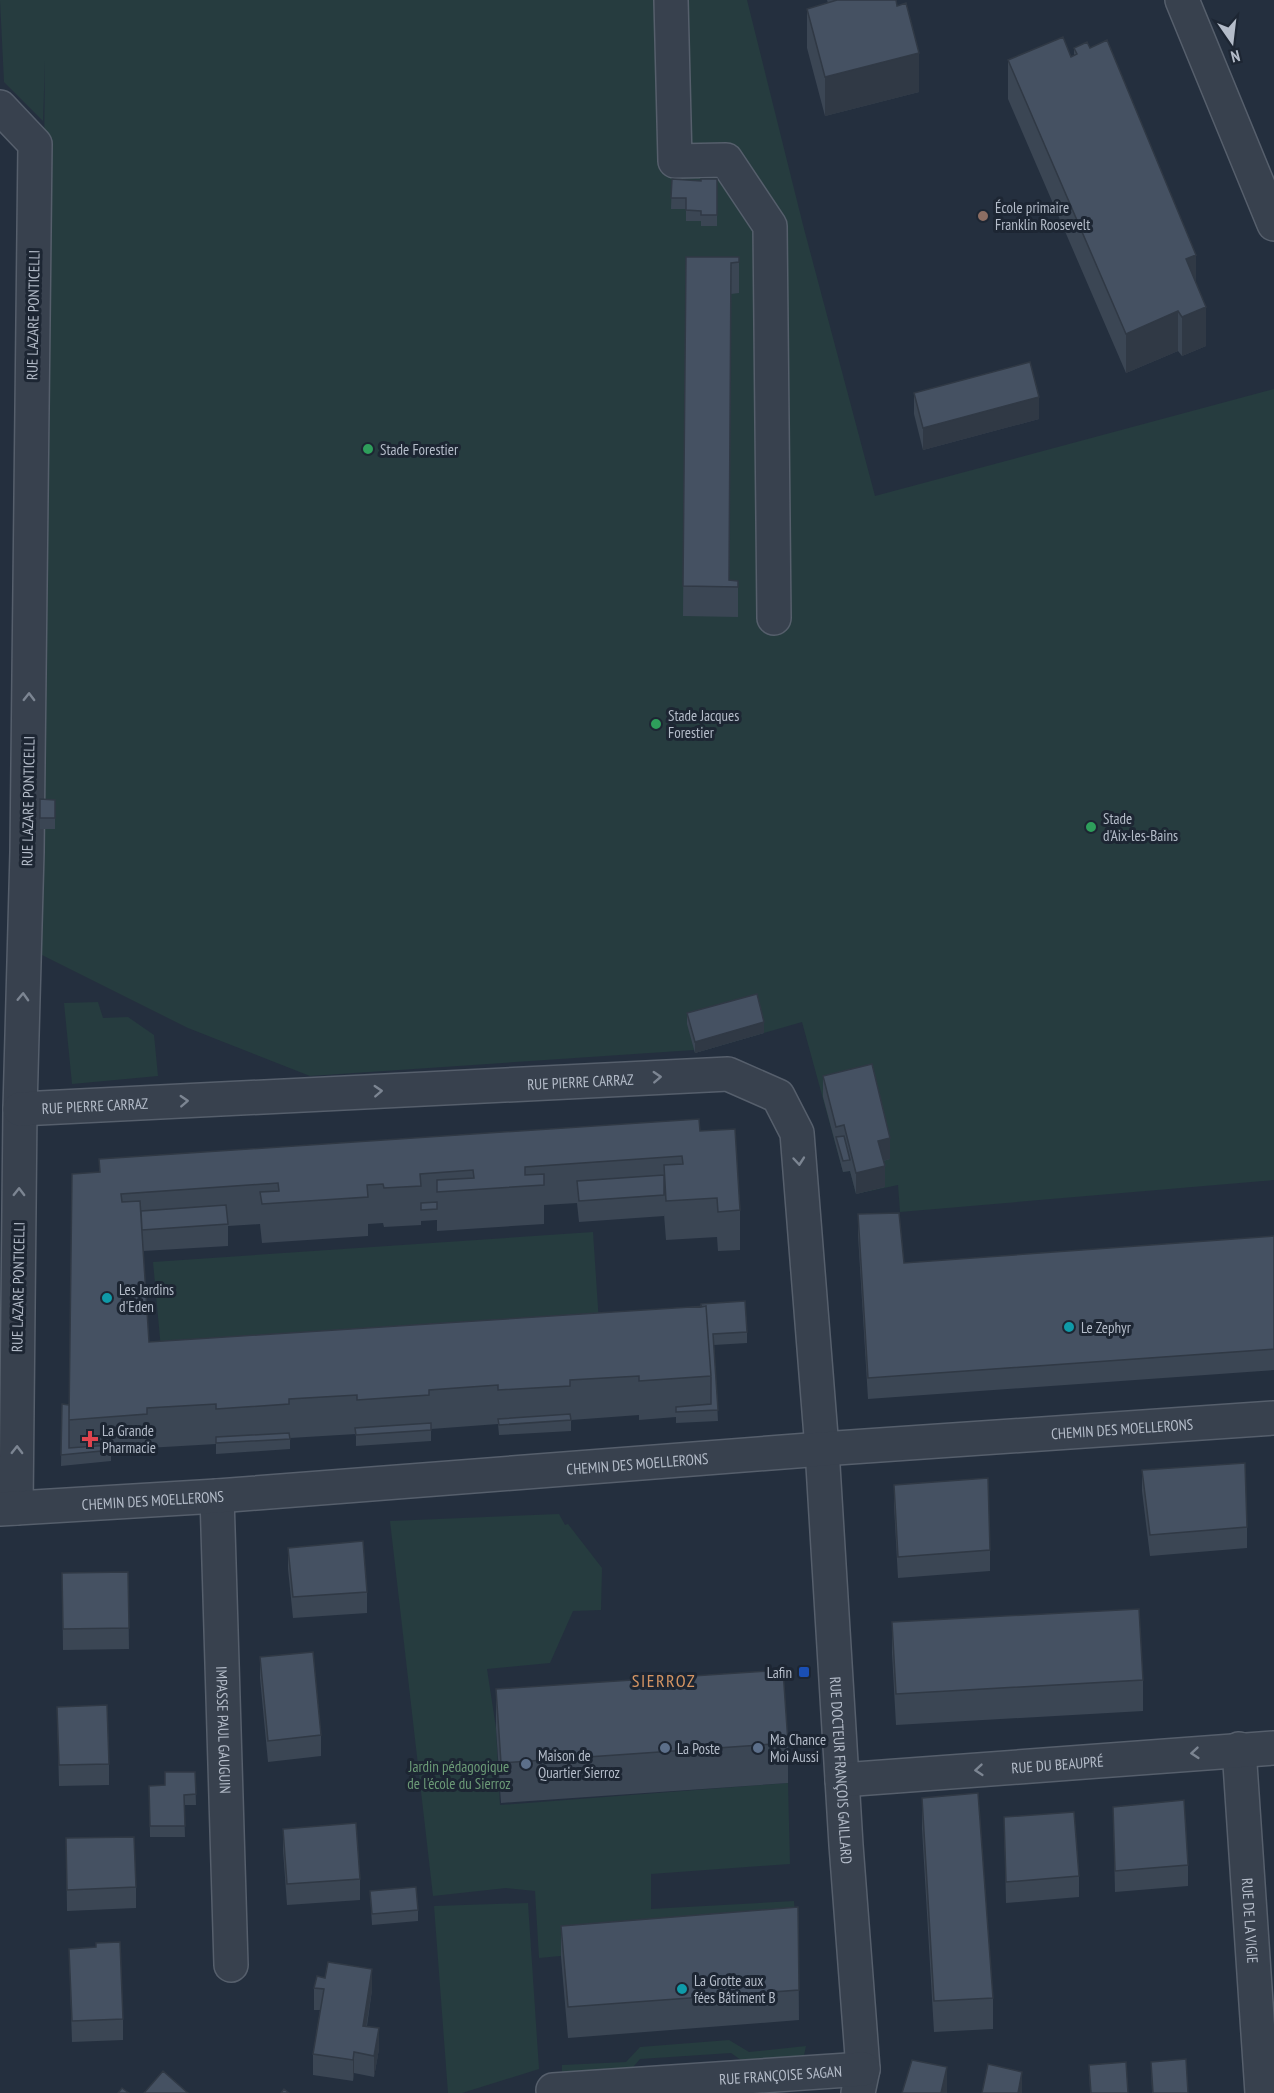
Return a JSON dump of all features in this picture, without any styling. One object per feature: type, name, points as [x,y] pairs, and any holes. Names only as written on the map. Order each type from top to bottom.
[{"type":"street","points":[[671,0],[675,161],[726,160],[770,226],[774,618]]},
{"type":"street","points":[[1182,0],[1274,224]]},
{"type":"street","name":"RUE LAZARE PONTICELLI","points":[[0,107],[35,144],[27,852],[8,1509]]},
{"type":"street","name":"RUE PIERRE CARRAZ","points":[[20,1109],[728,1074],[778,1096],[797,1133],[822,1449]]},
{"type":"street","name":"CHEMIN DES MOELLERONS","points":[[8,1509],[217,1496],[822,1449],[1274,1418]]},
{"type":"street","name":"RUE DOCTEUR FRANÇOIS GAILLARD","points":[[822,1449],[860,2081]]},
{"type":"street","name":"IMPASSE PAUL GAUGUIN","points":[[217,1496],[231,1965]]},
{"type":"street","name":"RUE DU BEAUPRÉ","points":[[842,1780],[1274,1748]]},
{"type":"street","name":"RUE DE LA VIGIE","points":[[1239,1749],[1262,2093]]},
{"type":"street","name":"RUE FRANÇOISE SAGAN","points":[[553,2090],[860,2081]]},
{"type":"green space","name":"Stade Jacques Forestier","points":[[0,0],[747,0],[803,225],[875,496],[1274,389],[1274,1180],[900,1212],[898,1185],[856,1194],[850,1171],[843,1172],[802,1022],[695,1053],[694,1050],[310,1076],[188,1028],[36,952],[45,60],[43,121],[4,82]]},
{"type":"green space","points":[[98,1002],[103,1018],[128,1017],[154,1035],[158,1076],[72,1084],[64,1003]]},
{"type":"green space","points":[[593,1232],[600,1338],[162,1360],[153,1262]]},
{"type":"green space","name":"Jardin pédagogique de l'école du Sierroz","points":[[559,1514],[565,1525],[568,1524],[602,1568],[601,1610],[573,1611],[550,1663],[487,1669],[496,1728],[500,1805],[788,1783],[790,1864],[651,1874],[651,1909],[794,1901],[796,1934],[539,1958],[535,1891],[506,1888],[433,1896],[390,1521]]},
{"type":"green space","points":[[528,1903],[539,2069],[462,2093],[448,2093],[434,1906]]},
{"type":"green space","points":[[729,2040],[749,2052],[806,2046],[803,2060],[748,2065],[731,2053],[640,2059],[628,2073],[562,2077],[562,2065],[626,2062],[640,2047]]},
{"type":"building","points":[[837,0],[896,0],[897,6],[906,3],[919,53],[825,77],[807,9]]},
{"type":"building","points":[[1063,37],[1071,57],[1077,54],[1074,48],[1087,42],[1090,48],[1107,40],[1196,255],[1186,259],[1206,307],[1182,317],[1178,311],[1126,334],[1008,60]]},
{"type":"building","points":[[672,179],[701,181],[701,179],[717,179],[717,215],[701,215],[701,211],[686,210],[686,198],[671,198]]},
{"type":"building","points":[[686,257],[739,257],[739,262],[731,263],[729,580],[738,581],[738,587],[683,586]]},
{"type":"building","points":[[1030,362],[1039,397],[923,428],[914,393]]},
{"type":"building","points":[[40,799],[55,800],[55,818],[40,818]]},
{"type":"building","points":[[757,994],[764,1022],[695,1042],[687,1013]]},
{"type":"building","points":[[872,1064],[890,1138],[878,1141],[885,1166],[856,1173],[844,1125],[836,1127],[823,1076]]},
{"type":"building","points":[[699,1119],[700,1131],[735,1129],[740,1210],[718,1212],[717,1198],[666,1201],[664,1165],[683,1164],[682,1156],[525,1167],[525,1175],[544,1174],[544,1185],[437,1192],[437,1180],[474,1178],[473,1170],[420,1174],[421,1186],[384,1188],[383,1184],[367,1185],[368,1197],[262,1204],[260,1192],[279,1191],[278,1183],[121,1194],[122,1202],[140,1201],[149,1342],[706,1306],[711,1376],[639,1381],[639,1376],[570,1380],[570,1386],[498,1390],[498,1385],[429,1390],[429,1395],[357,1400],[357,1395],[289,1399],[289,1404],[216,1409],[216,1404],[147,1408],[147,1414],[69,1420],[72,1174],[100,1172],[99,1159]]},
{"type":"building","points":[[844,1136],[850,1160],[843,1161],[836,1137]]},
{"type":"building","points":[[664,1175],[664,1195],[579,1201],[577,1181]]},
{"type":"building","points":[[437,1202],[437,1209],[421,1210],[421,1203]]},
{"type":"building","points":[[226,1205],[228,1224],[142,1230],[141,1211]]},
{"type":"building","name":"Le Zephyr","points":[[899,1213],[904,1263],[1274,1236],[1274,1349],[868,1378],[858,1214]]},
{"type":"building","points":[[745,1301],[747,1332],[713,1334],[718,1410],[676,1412],[676,1407],[711,1404],[706,1306],[701,1307],[701,1304]]},
{"type":"building","points":[[62,1404],[69,1405],[69,1448],[110,1445],[111,1450],[61,1455]]},
{"type":"building","points":[[570,1414],[571,1420],[499,1425],[498,1419]]},
{"type":"building","points":[[431,1423],[431,1430],[356,1435],[355,1428]]},
{"type":"building","points":[[289,1433],[290,1439],[216,1443],[216,1437]]},
{"type":"building","points":[[1245,1463],[1247,1527],[1150,1535],[1142,1470]]},
{"type":"building","points":[[988,1478],[990,1550],[898,1557],[894,1485]]},
{"type":"building","points":[[363,1541],[367,1592],[293,1597],[288,1548]]},
{"type":"building","points":[[128,1572],[129,1628],[63,1629],[62,1573]]},
{"type":"building","points":[[1139,1609],[1143,1680],[896,1694],[892,1622]]},
{"type":"building","points":[[313,1652],[321,1735],[268,1741],[260,1657]]},
{"type":"building","points":[[783,1670],[788,1743],[501,1763],[496,1689]]},
{"type":"building","points":[[107,1705],[109,1764],[59,1765],[57,1707]]},
{"type":"building","points":[[165,1772],[195,1772],[196,1794],[184,1795],[185,1826],[150,1826],[149,1786],[165,1785]]},
{"type":"building","points":[[978,1793],[993,1998],[934,2001],[922,1798]]},
{"type":"building","points":[[1184,1800],[1188,1865],[1115,1871],[1113,1807]]},
{"type":"building","points":[[1074,1812],[1079,1876],[1006,1882],[1004,1817]]},
{"type":"building","points":[[356,1823],[360,1879],[287,1884],[283,1829]]},
{"type":"building","points":[[134,1837],[136,1887],[67,1890],[66,1838]]},
{"type":"building","points":[[416,1887],[418,1910],[372,1914],[370,1891]]},
{"type":"building","name":"La Grotte aux fées Bâtiment B","points":[[798,1907],[799,1990],[568,2007],[561,1926]]},
{"type":"building","points":[[120,1942],[123,2019],[72,2021],[69,1949],[96,1947],[96,1943]]},
{"type":"building","points":[[328,1962],[372,1969],[363,2026],[379,2028],[374,2056],[354,2052],[353,2060],[313,2054],[324,1989],[314,1988],[317,1976],[325,1978]]},
{"type":"building","points":[[1186,2059],[1188,2093],[1153,2093],[1151,2062]]},
{"type":"building","points":[[912,2060],[947,2067],[941,2093],[902,2093]]},
{"type":"building","points":[[1126,2062],[1128,2093],[1091,2093],[1089,2065]]},
{"type":"building","points":[[988,2064],[1022,2072],[1018,2093],[982,2093]]},
{"type":"building","points":[[163,2071],[188,2093],[144,2093]]},
{"type":"building","points":[[122,2088],[129,2093],[118,2093]]},
{"type":"place","name":"École primaire Franklin Roosevelt","points":[[983,216]]},
{"type":"place","name":"Stade Forestier","points":[[368,449]]},
{"type":"place","name":"Stade Jacques Forestier","points":[[656,724]]},
{"type":"place","name":"Stade d'Aix-les-Bains","points":[[1091,827]]},
{"type":"place","name":"Les Jardins d'Eden","points":[[107,1298]]},
{"type":"place","name":"Le Zephyr","points":[[1069,1327]]},
{"type":"place","name":"La Grande Pharmacie","points":[[90,1439]]},
{"type":"place","name":"Lafin","points":[[804,1672]]},
{"type":"place","name":"La Poste","points":[[665,1748]]},
{"type":"place","name":"Ma Chance Moi Aussi","points":[[758,1748]]},
{"type":"place","name":"Maison de Quartier Sierroz","points":[[526,1764]]},
{"type":"place","name":"La Grotte aux fées Bâtiment B","points":[[682,1989]]},
{"type":"district","name":"SIERROZ","points":[[664,1680]]}]
